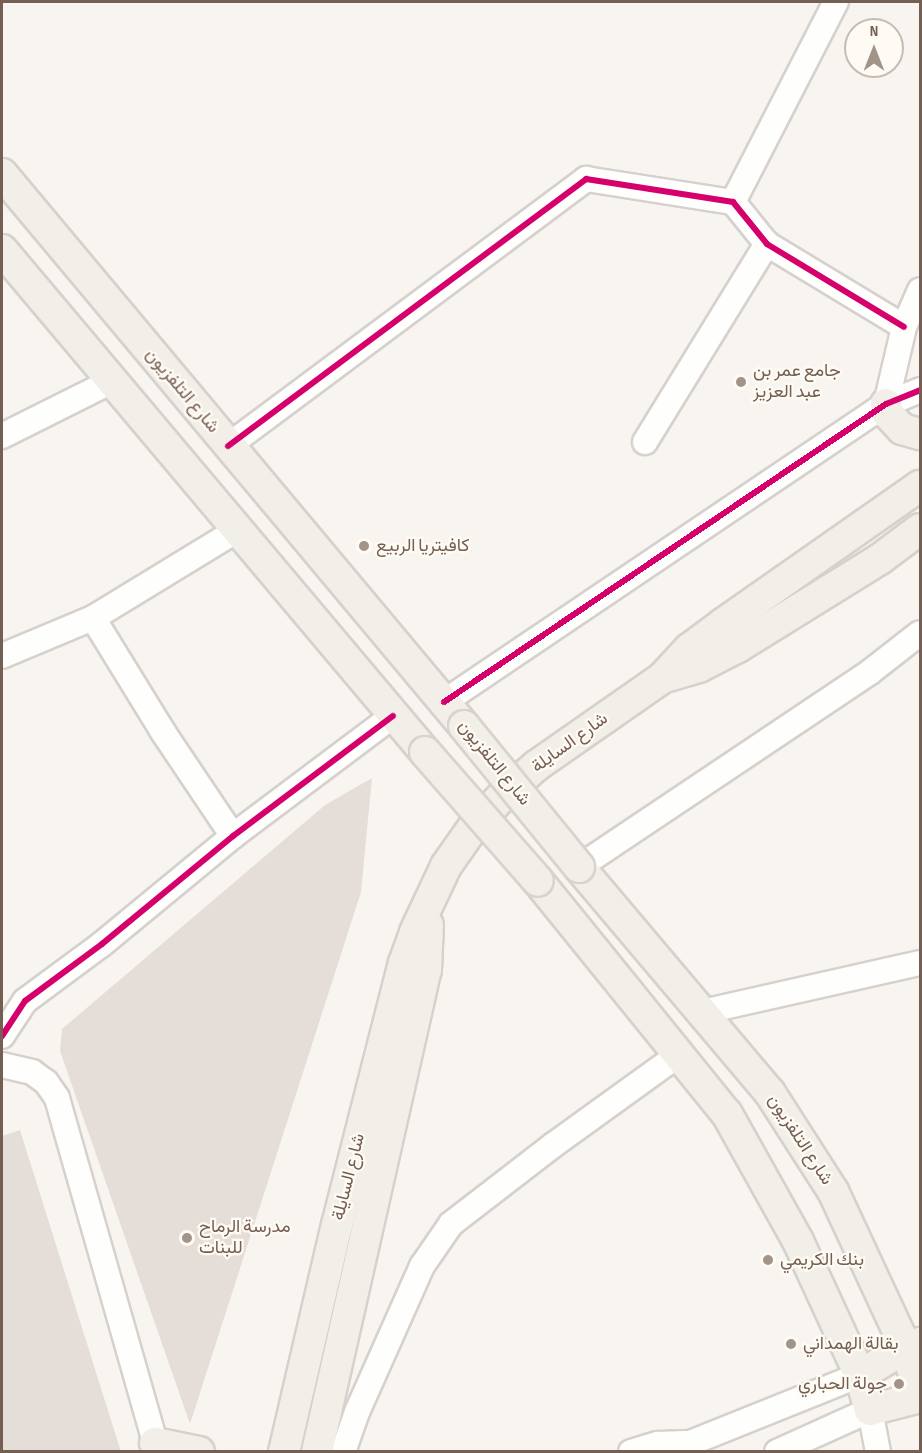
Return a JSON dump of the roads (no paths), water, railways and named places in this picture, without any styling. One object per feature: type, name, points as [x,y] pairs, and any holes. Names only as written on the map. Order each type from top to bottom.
[{"type":"main road","name":"شارع التلفزيون","points":[[2,174],[770,1093],[833,1191],[913,1345],[921,1396]]},
{"type":"main road","points":[[2,250],[110,382],[393,716],[538,881],[727,1114],[798,1241],[860,1375],[870,1410],[921,1396]]},
{"type":"main road","points":[[886,404],[888,414],[902,429],[921,434]]},
{"type":"main road","name":"شارع السايلة","points":[[284,1452],[337,1225],[398,985],[415,932],[446,866],[472,829],[504,794],[545,759],[662,678],[689,649],[724,623],[921,486]]},
{"type":"main road","name":"شارع السايلة","points":[[662,678],[699,667],[738,647],[880,559],[921,529]]},
{"type":"main road","name":"شارع السايلة","points":[[316,1452],[426,970],[429,936],[427,907]]},
{"type":"main road","points":[[860,1375],[913,1345]]},
{"type":"main road","points":[[156,1447],[199,1452]]},
{"type":"street","points":[[733,202],[836,2]]},
{"type":"street","points":[[228,446],[586,179],[733,202],[767,244],[904,327]]},
{"type":"street","points":[[645,442],[767,244]]},
{"type":"street","points":[[886,404],[904,327],[921,290]]},
{"type":"street","points":[[2,436],[110,382]]},
{"type":"street","points":[[444,702],[886,404],[921,390]]},
{"type":"street","points":[[2,656],[93,618],[237,530]]},
{"type":"street","points":[[93,618],[163,732],[233,836]]},
{"type":"street","points":[[579,867],[860,679],[921,633]]},
{"type":"street","points":[[2,1036],[25,1001],[102,944],[233,836],[393,716]]},
{"type":"street","points":[[702,1012],[921,963]]},
{"type":"street","points":[[343,1452],[357,1412],[422,1266],[451,1224],[552,1146],[678,1055]]},
{"type":"street","points":[[2,1065],[32,1072],[46,1082],[57,1098],[156,1447]]},
{"type":"street","points":[[668,1452],[860,1375]]},
{"type":"street","points":[[777,1452],[870,1410],[878,1452]]},
{"type":"street","points":[[631,1452],[658,1444],[691,1442]]},
{"type":"place","name":"جامع عمر بن عبد العزيز","points":[[741,382]]},
{"type":"place","name":"كافيتريا الربيع","points":[[364,546]]},
{"type":"place","name":"مدرسة الرماح للبنات","points":[[187,1238]]},
{"type":"place","name":"بنك الكريمي","points":[[768,1260]]},
{"type":"place","name":"بقالة الهمداني","points":[[791,1344]]},
{"type":"place","name":"جولة الحباري","points":[[899,1384]]}]
